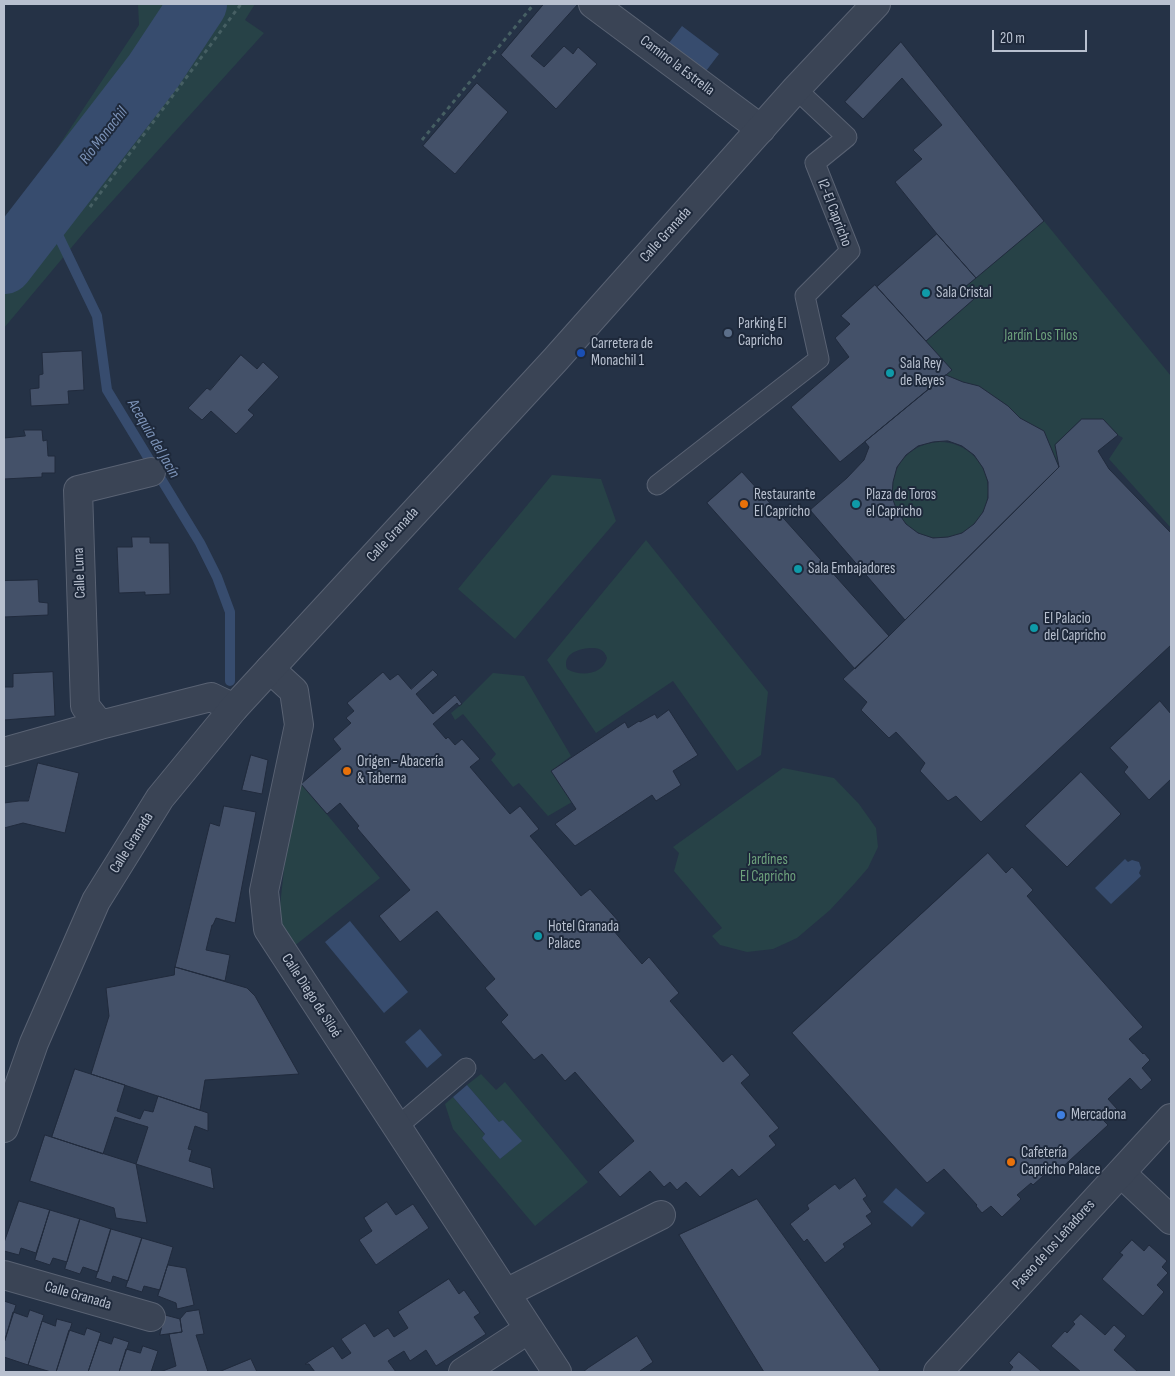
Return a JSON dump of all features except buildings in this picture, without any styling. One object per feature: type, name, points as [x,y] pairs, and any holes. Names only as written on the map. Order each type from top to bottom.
[{"type":"street","name":"Camino la Estrella","points":[[593,4],[762,129]]},
{"type":"street","name":"Calle Granada","points":[[4,1128],[34,1043],[96,901],[160,798],[234,708],[555,360],[796,89],[876,4]]},
{"type":"street","name":"Calle Luna","points":[[100,725],[85,706],[78,490],[151,472]]},
{"type":"street","name":"Calle Diego de Siloé","points":[[270,669],[294,691],[299,725],[264,891],[268,929],[557,1372]]},
{"type":"street","points":[[4,752],[100,725],[211,698],[234,708]]},
{"type":"street","name":"Paseo de los Leñadores","points":[[938,1372],[1171,1118]]},
{"type":"street","points":[[1121,1173],[1171,1220]]},
{"type":"street","points":[[506,1293],[661,1215]]},
{"type":"street","name":"Calle Granada","points":[[4,1275],[151,1317]]},
{"type":"street","points":[[463,1372],[529,1329]]},
{"type":"lane","name":"I2-El Capricho","points":[[657,485],[819,359],[805,296],[850,251],[815,164],[847,137],[796,89]]},
{"type":"lane","points":[[398,1128],[466,1068]]},
{"type":"path","points":[[90,207],[242,4]]},
{"type":"path","points":[[422,140],[534,4]]},
{"type":"green space","points":[[138,4],[255,4],[245,20],[264,33],[87,229],[4,328],[4,228],[139,25]]},
{"type":"green space","name":"Jardín Los Tilos","points":[[1044,221],[1171,376],[1171,528],[1109,459],[1123,438],[1103,419],[1082,419],[1055,445],[1059,467],[1044,431],[1020,418],[1008,406],[979,386],[946,375],[952,370],[926,341],[974,299],[965,287]]},
{"type":"green space","points":[[940,442],[958,446],[974,456],[984,472],[988,490],[984,508],[974,524],[958,534],[940,538],[922,534],[906,524],[896,508],[892,490],[896,472],[906,456],[922,446]]},
{"type":"green space","points":[[552,475],[601,479],[616,521],[515,639],[458,589]]},
{"type":"green space","points":[[646,540],[768,692],[761,755],[737,771],[673,681],[596,733],[547,660]],"holes":[[[590,648],[599,649],[606,655],[605,664],[601,668],[584,674],[567,669],[567,660],[572,653]]]},
{"type":"green space","points":[[493,673],[524,676],[571,756],[551,771],[572,802],[548,816],[519,783],[513,787],[491,760],[496,754],[463,714],[455,720],[451,713]]},
{"type":"green space","name":"Jardínes El Capricho","points":[[783,768],[834,778],[859,804],[876,828],[878,847],[868,868],[855,883],[830,910],[797,938],[773,949],[747,952],[720,945],[712,936],[722,928],[674,871],[679,853],[673,847]]},
{"type":"green space","points":[[294,775],[380,878],[293,947],[278,925]]},
{"type":"green space","points":[[481,1074],[496,1090],[505,1082],[588,1182],[535,1226],[453,1129],[445,1104],[453,1097],[485,1135],[482,1138],[500,1159],[521,1141],[503,1120],[500,1123],[467,1085]]},
{"type":"water","points":[[682,26],[719,54],[706,71],[669,43]]},
{"type":"water","points":[[1125,859],[1128,862],[1132,860],[1139,862],[1141,868],[1139,873],[1141,876],[1111,904],[1095,888]]},
{"type":"water","points":[[350,921],[408,992],[384,1013],[325,942]]},
{"type":"water","points":[[420,1029],[442,1055],[427,1068],[405,1042]]},
{"type":"water","points":[[467,1085],[499,1122],[503,1120],[522,1141],[500,1159],[482,1138],[485,1134],[453,1097]]},
{"type":"water","points":[[896,1188],[925,1213],[912,1227],[883,1202]]},
{"type":"waterway","name":"Río Monachil","points":[[4,265],[153,72],[198,4]]},
{"type":"waterway","name":"Acequia del Jacín","points":[[46,210],[97,316],[107,390],[200,543],[217,577],[230,612],[230,681]]},
{"type":"place","name":"Sala Cristal","points":[[926,293]]},
{"type":"place","name":"Parking El Capricho","points":[[728,333]]},
{"type":"place","name":"Carretera de Monachil 1","points":[[581,353]]},
{"type":"place","name":"Sala Rey de Reyes","points":[[890,373]]},
{"type":"place","name":"Restaurante El Capricho","points":[[744,504]]},
{"type":"place","name":"Plaza de Toros el Capricho","points":[[856,504]]},
{"type":"place","name":"Sala Embajadores","points":[[798,569]]},
{"type":"place","name":"El Palacio del Capricho","points":[[1034,628]]},
{"type":"place","name":"Origen - Abacería & Taberna","points":[[347,771]]},
{"type":"place","name":"Hotel Granada Palace","points":[[538,936]]},
{"type":"place","name":"Mercadona","points":[[1061,1115]]},
{"type":"place","name":"Cafetería Capricho Palace","points":[[1011,1162]]}]
